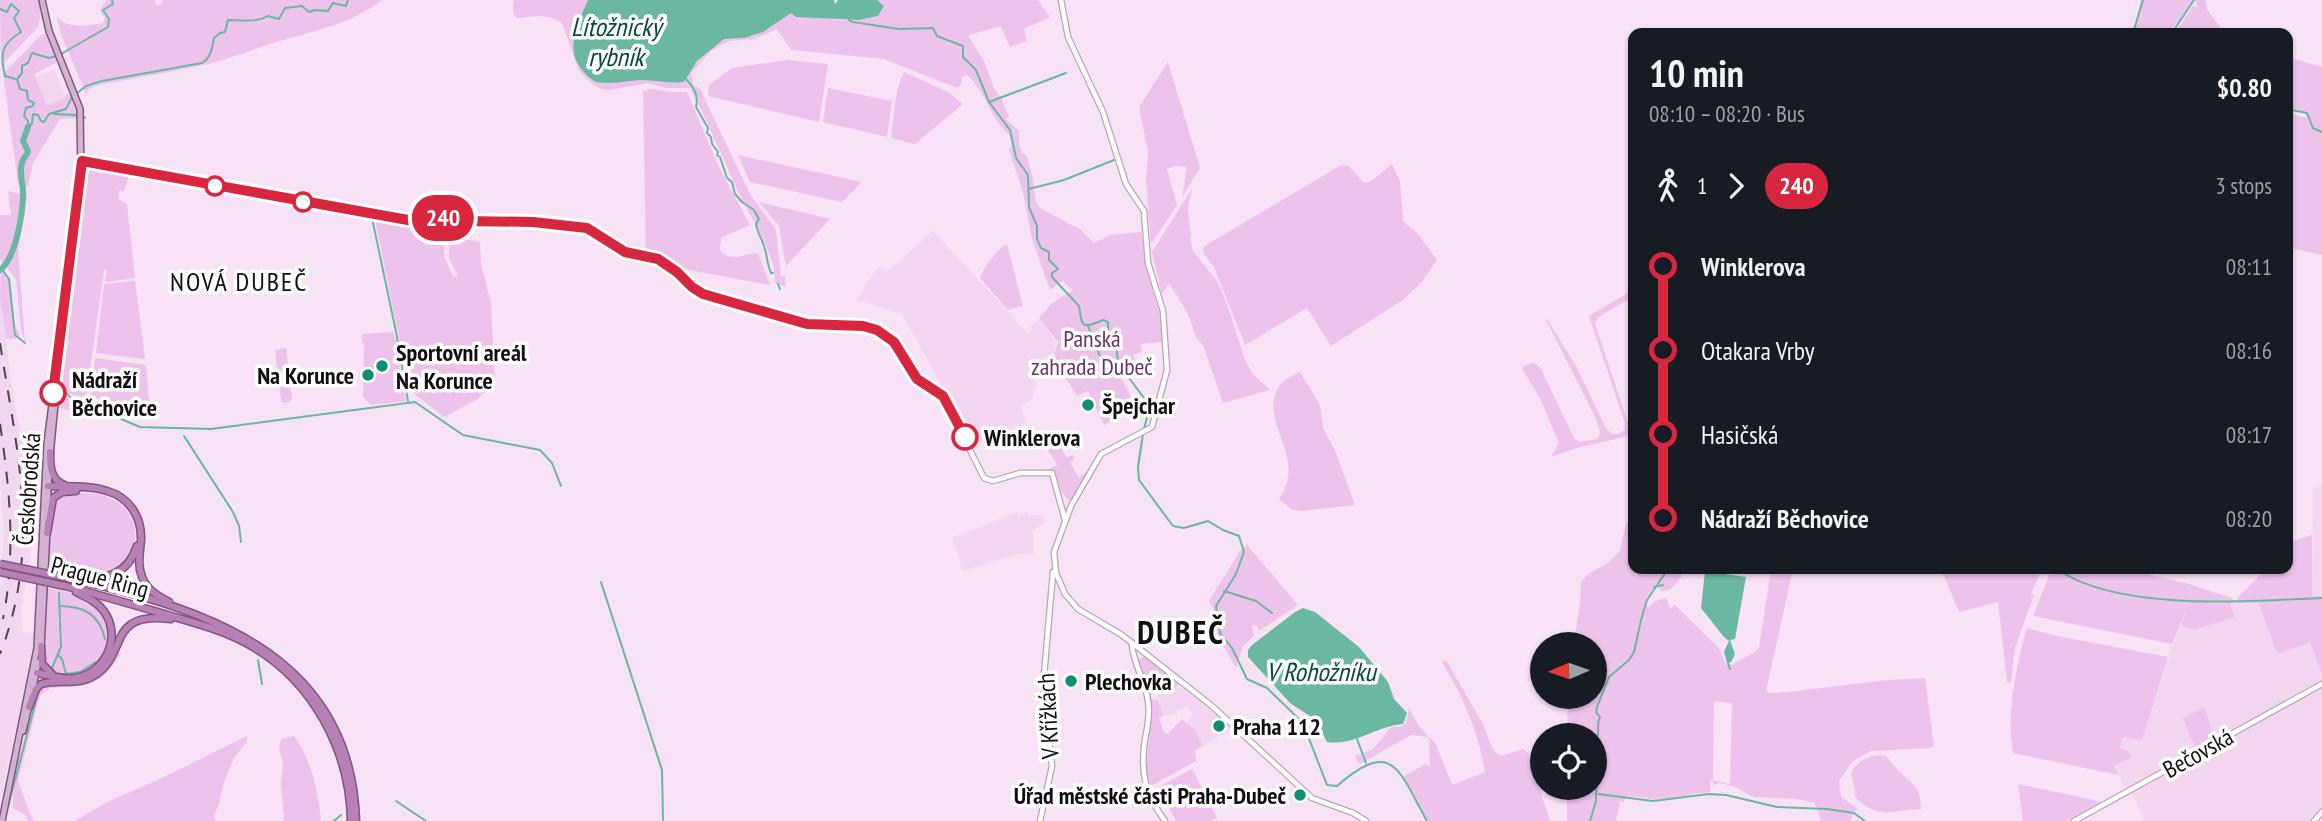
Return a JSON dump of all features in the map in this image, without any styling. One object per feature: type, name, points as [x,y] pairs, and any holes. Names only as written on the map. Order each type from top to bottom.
[{"type":"highway","points":[[50,452],[55,480],[62,484],[108,491],[120,496],[130,506],[140,527],[139,562],[143,579],[156,594],[183,610],[226,626],[265,649],[300,680],[340,743],[354,797],[354,821]]},
{"type":"highway","points":[[46,487],[80,487]]},
{"type":"highway","points":[[46,487],[97,491],[117,498],[131,512],[138,528],[136,551],[127,565],[113,575],[96,579],[68,578]]},
{"type":"highway","points":[[47,533],[50,505],[54,496],[67,491],[97,491]]},
{"type":"highway","name":"Prague Ring","points":[[0,564],[68,578],[183,610]]},
{"type":"highway","name":"Prague Ring","points":[[0,572],[67,587],[190,621]]},
{"type":"highway","points":[[34,674],[70,681],[98,667],[109,651],[112,637],[110,622],[92,600],[67,587]]},
{"type":"highway","points":[[29,707],[36,688],[41,684],[93,677],[104,668],[120,636],[133,623],[156,617],[190,621],[231,636],[256,649],[293,679],[320,710]]},
{"type":"highway","points":[[41,646],[41,662],[44,668],[70,681]]},
{"type":"main road","name":"Českobrodská","points":[[11,769],[29,707],[39,633],[47,443],[82,161],[81,114],[47,24],[42,1]]},
{"type":"main road","name":"Českobrodská","points":[[2,821],[11,769],[41,646],[47,533],[46,487],[58,392],[56,376]]},
{"type":"street","name":"V Křížkách","points":[[1040,821],[1052,766],[1044,687],[1055,549],[1071,506],[1101,454],[1154,424],[1167,373],[1163,311],[1148,263],[1144,211],[1126,184],[1103,112],[1068,37],[1061,0]]},
{"type":"street","points":[[82,161],[363,214],[408,220],[429,216],[467,221],[533,222],[587,228],[625,252],[658,259],[706,295],[807,324],[863,326],[877,330],[894,342],[917,379],[943,396],[984,478],[993,481],[1020,473],[1052,474],[1065,520]]},
{"type":"street","points":[[1054,567],[1065,594],[1076,607],[1132,643],[1217,710],[1311,797],[1353,813],[1366,821]]},
{"type":"street","points":[[1132,643],[1149,704],[1144,756],[1145,782],[1151,801],[1165,821]]},
{"type":"street","name":"Bečovská","points":[[2074,821],[2322,684]]},
{"type":"street","points":[[2314,821],[2322,812]]},
{"type":"shaded area","points":[[53,70],[66,97],[47,105],[35,78]]},
{"type":"shaded area","points":[[933,230],[1028,334],[1032,331],[1030,325],[1040,320],[1056,342],[1050,362],[1033,373],[1037,386],[1031,400],[1020,406],[1027,423],[972,446],[902,314],[856,300],[878,267],[888,271]]},
{"type":"shaded area","points":[[0,296],[15,408],[29,467],[31,540],[21,607],[22,633],[35,632],[29,671],[0,799],[0,592],[4,531],[0,480]]},
{"type":"shaded area","points":[[2322,485],[2322,596],[2312,596],[2313,489]]},
{"type":"shaded area","points":[[1017,512],[1018,516],[1027,513],[1028,516],[1043,517],[1045,523],[1033,531],[1034,555],[1016,554],[963,571],[952,538]]},
{"type":"shaded area","points":[[2258,602],[2310,641],[2322,681],[2125,789],[2114,766],[2119,762],[2119,748],[2124,736],[2142,740],[2179,626],[2194,630],[2234,617],[2230,603]]},
{"type":"shaded area","points":[[1181,687],[1232,729],[1203,746],[1195,730],[1187,723],[1193,715],[1187,707],[1176,710],[1177,714],[1163,716],[1157,696]]},
{"type":"shaded area","points":[[2322,687],[2322,808],[2311,821],[2144,821],[2132,793]]},
{"type":"green space","points":[[0,0],[38,0],[41,13],[38,27],[1,66]]},
{"type":"green space","points":[[107,0],[154,0],[157,6],[163,3],[162,0],[382,0],[346,21],[320,30],[208,64],[98,85],[89,89],[86,94],[60,32],[57,17],[72,25],[103,23],[105,18],[100,10]]},
{"type":"green space","name":"Panská zahrada Dubeč","points":[[514,0],[588,0],[575,30],[594,81],[643,80],[675,83],[724,39],[744,38],[763,32],[791,12],[834,20],[856,20],[878,16],[880,4],[877,0],[1038,0],[1050,17],[1024,29],[1027,41],[1010,47],[1001,26],[969,37],[984,61],[994,88],[1001,98],[1009,117],[1006,119],[1019,131],[1019,145],[1023,154],[1026,154],[1036,203],[1041,209],[1080,229],[1094,243],[1111,235],[1141,230],[1146,267],[1161,318],[1162,342],[1141,344],[1142,352],[1133,355],[1138,366],[1121,377],[1131,397],[1114,408],[1116,418],[1104,425],[1088,391],[1077,396],[1053,358],[1058,342],[1039,318],[1052,303],[1073,290],[1062,281],[1050,290],[1032,239],[1023,193],[1009,149],[1012,146],[1010,136],[967,75],[962,77],[961,86],[957,88],[884,59],[791,50],[777,29],[754,39],[729,41],[711,51],[691,73],[693,84],[700,89],[750,194],[776,230],[781,276],[785,276],[786,287],[775,283],[766,245],[741,199],[690,88],[665,88],[647,83],[610,90],[601,89],[579,71],[562,23],[546,17],[517,18],[513,13]]},
{"type":"green space","points":[[2141,0],[2193,0],[2172,28],[2134,28]]},
{"type":"green space","points":[[2195,0],[2205,0],[2208,11],[2221,28],[2178,28],[2192,7],[2198,7]]},
{"type":"green space","points":[[42,34],[46,34],[57,62],[34,74],[47,105],[65,98],[70,93],[78,118],[60,119],[33,163],[28,186],[21,188],[18,183],[3,74]]},
{"type":"green space","points":[[2293,59],[2322,67],[2322,255],[2293,248],[2293,114],[2307,118],[2305,112],[2293,108]]},
{"type":"green space","points":[[787,60],[828,64],[819,122],[708,96],[709,85],[732,68]]},
{"type":"green space","points":[[1168,62],[1200,168],[1182,197],[1187,167],[1175,166],[1167,169],[1177,205],[1151,244],[1146,181],[1148,152],[1139,107]]},
{"type":"green space","points":[[904,72],[948,92],[963,104],[915,144],[891,138],[896,96]]},
{"type":"green space","points":[[828,88],[892,101],[887,137],[823,122]]},
{"type":"green space","points":[[651,89],[687,92],[719,167],[750,225],[721,238],[720,250],[733,257],[758,253],[770,285],[646,262],[643,91]]},
{"type":"green space","points":[[738,155],[862,182],[842,202],[750,182]]},
{"type":"green space","points":[[86,164],[130,172],[124,191],[119,191],[118,199],[127,204],[135,278],[105,282],[107,269],[104,270],[86,399],[68,393],[66,396],[73,403],[95,411],[88,419],[74,414],[72,409],[70,411],[60,408],[58,404],[60,363]]},
{"type":"green space","points":[[1392,164],[1400,181],[1403,221],[1418,234],[1437,260],[1421,283],[1403,300],[1331,346],[1307,308],[1245,345],[1214,267],[1204,254],[1203,247],[1341,165],[1349,166],[1364,183],[1370,182]]},
{"type":"green space","points":[[1192,189],[1188,207],[1193,251],[1217,281],[1252,373],[1270,390],[1223,403],[1203,345],[1197,339],[1187,312],[1169,283],[1162,295],[1152,252]]},
{"type":"green space","points":[[8,191],[27,195],[18,250],[25,342],[21,329],[16,279],[0,259],[0,215],[11,215]]},
{"type":"green space","points":[[759,202],[830,219],[786,266],[779,226]]},
{"type":"green space","points":[[375,219],[418,227],[418,231],[445,236],[444,256],[453,277],[458,276],[449,258],[449,236],[480,242],[481,264],[491,303],[495,384],[476,400],[444,417],[409,390]]},
{"type":"green space","points":[[1007,244],[1023,306],[1008,310],[980,278],[991,259]]},
{"type":"green space","points":[[1,266],[10,279],[15,326],[19,338],[6,339],[0,296]]},
{"type":"green space","points":[[135,281],[145,357],[143,359],[96,353],[104,284]]},
{"type":"green space","points":[[1628,293],[1628,300],[1598,317],[1595,324],[1628,421],[1628,436],[1551,457],[1559,443],[1540,398],[1522,369],[1533,362],[1540,367],[1574,438],[1579,442],[1597,439],[1600,433],[1596,419],[1547,319],[1576,366],[1606,428],[1611,434],[1624,430],[1625,423],[1589,316]]},
{"type":"green space","name":"Sportovní areál Na Korunce","points":[[394,332],[406,401],[371,405],[363,397],[362,334]]},
{"type":"green space","points":[[286,348],[292,399],[283,403],[275,350]]},
{"type":"green space","points":[[95,358],[146,365],[148,409],[90,397]]},
{"type":"green space","points":[[1300,372],[1320,405],[1323,428],[1336,453],[1355,505],[1300,511],[1291,509],[1279,499],[1287,484],[1288,469],[1274,414],[1274,401],[1282,383]]},
{"type":"green space","points":[[1054,436],[1067,458],[1073,455],[1074,460],[1070,462],[1079,478],[1090,469],[1072,500],[1068,500],[1062,492],[1055,474],[1047,470],[1057,465],[1045,445]]},
{"type":"green space","points":[[74,493],[111,498],[125,509],[131,518],[135,541],[127,562],[119,570],[101,577],[86,577],[49,569],[51,513],[57,496]]},
{"type":"green space","points":[[1628,522],[1628,574],[1682,574],[1670,589],[1661,591],[1657,582],[1646,599],[1648,608],[1655,601],[1666,598],[1670,608],[1675,605],[1719,648],[1725,663],[1733,665],[1759,648],[1770,574],[1792,574],[1766,691],[1788,692],[1925,678],[1934,746],[1871,751],[1853,761],[1839,781],[1841,797],[1857,808],[1850,821],[1821,821],[1815,803],[1797,799],[1754,797],[1735,787],[1720,783],[1713,785],[1710,780],[1710,792],[1691,796],[1655,799],[1626,796],[1624,802],[1620,801],[1616,821],[1567,821],[1567,800],[1607,800],[1607,723],[1567,723],[1568,709],[1607,709],[1607,632],[1576,632],[1581,582],[1587,575],[1608,563],[1620,551]],"holes":[[[1714,701],[1732,703],[1730,784],[1713,780]]]},
{"type":"green space","points":[[2312,535],[2312,596],[2322,596],[2322,674],[2310,642],[2277,654],[2259,603],[2238,603],[2237,598],[2261,574],[2293,574],[2293,541]]},
{"type":"green space","points":[[1247,545],[1298,605],[1259,631],[1256,625],[1252,625],[1254,636],[1243,646],[1236,668],[1218,637],[1212,615],[1214,610],[1209,601],[1240,551]]},
{"type":"green space","points":[[1943,574],[2040,574],[2015,648],[2011,683],[2007,682],[1998,602],[1959,612]]},
{"type":"green space","points":[[2049,574],[2148,574],[2232,598],[2234,603],[2230,604],[2235,617],[2194,630],[2181,626],[2187,608],[2172,644],[2033,616]]},
{"type":"green space","points":[[47,588],[73,594],[88,601],[102,614],[108,629],[108,644],[102,657],[92,668],[80,675],[67,677],[54,673],[43,660]]},
{"type":"green space","points":[[2027,628],[2168,657],[2142,740],[2123,737],[2120,748],[2127,750],[2132,757],[2114,766],[2118,775],[2013,753],[2011,706]]},
{"type":"green space","points":[[116,653],[121,653],[107,673],[92,683],[73,687],[50,688],[41,695],[18,780],[34,821],[28,821],[25,815],[13,808],[13,792],[19,765],[17,763],[39,688],[49,685],[75,686],[90,681],[107,667]]},
{"type":"green space","points":[[1144,656],[1180,682],[1177,687],[1150,695],[1138,660]]},
{"type":"green space","points":[[1446,660],[1482,722],[1495,752],[1501,756],[1523,749],[1528,753],[1530,800],[1543,800],[1550,821],[1427,821],[1403,777],[1425,764],[1430,766],[1429,737],[1411,735],[1358,763],[1355,756],[1373,749],[1391,727],[1400,727],[1406,723],[1409,708],[1418,725],[1436,744],[1452,785],[1485,772],[1469,714],[1442,662]]},
{"type":"green space","points":[[1151,699],[1158,700],[1163,716],[1159,718],[1164,733],[1168,734],[1182,719],[1195,730],[1203,746],[1195,750],[1196,761],[1149,787],[1147,765]]},
{"type":"green space","points":[[2204,707],[2216,740],[2196,750],[2183,718]]},
{"type":"green space","points":[[247,736],[247,742],[234,758],[224,782],[214,816],[216,821],[75,821],[107,802]]},
{"type":"green space","points":[[294,736],[313,777],[321,821],[284,821],[281,784],[283,763],[279,748],[281,739]]},
{"type":"green space","points":[[1878,755],[1886,756],[1914,785],[1920,797],[1921,809],[1879,812],[1855,797],[1851,773],[1862,761]]},
{"type":"green space","points":[[1192,769],[1217,818],[1211,821],[1176,821],[1158,787]]},
{"type":"green space","points":[[2018,784],[2103,802],[2067,821],[2023,821]]},
{"type":"water","name":"Lítožnický rybník","points":[[588,0],[834,0],[835,4],[838,0],[877,0],[884,6],[878,16],[859,20],[796,17],[791,13],[763,32],[744,38],[724,39],[697,61],[684,82],[641,80],[607,83],[596,82],[588,76],[574,55],[574,36]]},
{"type":"water","points":[[1705,574],[1746,577],[1735,639],[1730,640],[1735,654],[1731,662],[1727,663],[1724,652],[1729,641],[1701,608]]},
{"type":"water","name":"V Rohožníku","points":[[1303,608],[1315,612],[1359,647],[1388,682],[1394,699],[1407,713],[1403,724],[1356,739],[1327,742],[1316,720],[1290,703],[1248,657],[1248,650],[1252,645]]},
{"type":"waterway","points":[[61,54],[108,27],[109,19],[103,10],[113,4],[112,0]]},
{"type":"waterway","points":[[76,94],[86,86],[102,81],[202,63],[209,56],[214,38],[225,32],[228,20],[254,20],[268,16],[279,19],[285,8],[302,6],[309,12],[328,11],[333,3],[346,6],[348,0]]},
{"type":"waterway","points":[[2135,28],[2143,0]]},
{"type":"waterway","points":[[2175,28],[2194,0]]},
{"type":"waterway","points":[[0,9],[7,12],[11,4],[19,11],[14,18],[21,32],[9,41],[3,56],[5,76],[15,79]]},
{"type":"waterway","points":[[849,20],[899,29],[933,28],[937,36],[963,46],[963,57],[976,70],[989,102],[1010,130],[1016,158],[1028,175],[1029,207],[1037,226],[1037,239],[1041,248],[1049,252],[1049,260],[1058,269],[1052,273],[1052,277],[1079,306],[1084,324],[1090,325],[1103,320],[1108,322],[1108,335],[1116,346],[1118,361],[1150,406],[1144,429]]},
{"type":"waterway","points":[[28,127],[24,116],[26,108],[34,103],[28,100],[27,91],[20,89],[17,79],[22,73],[22,66],[28,63],[32,53],[49,58],[56,56]]},
{"type":"waterway","points":[[989,102],[1066,73]]},
{"type":"waterway","points":[[686,79],[695,92],[696,107],[708,128],[707,133],[718,152],[727,178],[732,182],[735,194],[754,210],[759,219],[756,224],[773,273]]},
{"type":"waterway","points":[[28,126],[32,124],[33,114],[38,115],[44,122],[49,114],[66,109],[72,97]]},
{"type":"waterway","points":[[2293,110],[2307,113],[2313,128],[2322,132]]},
{"type":"waterway","points":[[54,114],[76,115]]},
{"type":"waterway","points":[[0,270],[10,256],[20,223],[23,193],[21,168],[28,151],[23,141],[28,127]]},
{"type":"waterway","points":[[1029,189],[1064,180],[1114,160]]},
{"type":"waterway","points":[[80,225],[86,169]]},
{"type":"waterway","points":[[372,218],[408,401]]},
{"type":"waterway","points":[[1,268],[9,279],[15,335],[25,343]]},
{"type":"waterway","points":[[778,284],[780,289]]},
{"type":"waterway","points":[[1088,326],[1103,359]]},
{"type":"waterway","points":[[60,387],[71,398],[140,427],[211,429],[415,402],[463,435],[540,450],[552,463],[561,486]]},
{"type":"waterway","points":[[1143,434],[1138,467],[1139,480],[1173,526],[1184,528],[1208,521],[1239,536],[1244,552],[1236,574],[1216,606],[1220,633],[1232,648],[1247,679],[1267,688],[1303,723],[1327,785],[1337,786],[1371,763],[1383,762],[1393,766],[1401,775],[1427,821]]},
{"type":"waterway","points":[[184,436],[233,512],[239,526],[241,542]]},
{"type":"waterway","points":[[1590,821],[1596,801],[1600,717],[1596,712],[1597,707],[1609,677],[1629,660],[1634,652],[1647,600],[1665,574]]},
{"type":"waterway","points":[[2066,574],[2083,583],[2148,598],[2185,601],[2322,598]]},
{"type":"waterway","points":[[601,582],[662,770],[663,820]]},
{"type":"waterway","points":[[1654,587],[1663,585]]},
{"type":"waterway","points":[[1224,591],[1256,601],[1272,613]]},
{"type":"waterway","points":[[59,593],[60,620]]},
{"type":"waterway","points":[[59,606],[89,613],[99,623],[105,639]]},
{"type":"waterway","points":[[52,668],[61,647],[60,622]]},
{"type":"waterway","points":[[58,655],[62,659],[66,674],[80,672],[96,662]]},
{"type":"waterway","points":[[258,660],[262,684]]},
{"type":"waterway","points":[[1728,663],[1730,669]]},
{"type":"waterway","points":[[8,807],[38,693],[42,687],[49,685]]},
{"type":"waterway","points":[[1357,739],[1366,763]]},
{"type":"waterway","points":[[1607,795],[1653,801],[1709,794],[1726,795],[1777,807],[1854,813],[1865,821]]},
{"type":"waterway","points":[[396,801],[426,821]]},
{"type":"waterway","points":[[334,821],[341,815]]},
{"type":"railway","points":[[0,343],[19,461],[23,537],[13,614],[0,654]]},
{"type":"railway","points":[[0,424],[10,522],[9,570],[3,619]]},
{"type":"bus line","name":"240","points":[[53,393],[82,161],[375,216],[408,220],[429,216],[467,221],[533,222],[587,228],[625,252],[658,259],[703,294],[807,324],[863,326],[877,330],[894,342],[917,379],[943,396],[965,437]]},
{"type":"place","name":"Sportovní areál Na Korunce","points":[[382,366]]},
{"type":"place","name":"Na Korunce","points":[[368,375]]},
{"type":"place","name":"Nádraží Běchovice","points":[[53,393]]},
{"type":"place","name":"Špejchar","points":[[1088,405]]},
{"type":"place","name":"Winklerova","points":[[965,437]]},
{"type":"place","name":"Plechovka","points":[[1071,681]]},
{"type":"place","name":"Praha 112","points":[[1219,726]]},
{"type":"place","name":"Úřad městské části Praha-Dubeč","points":[[1300,795]]},
{"type":"district","name":"NOVÁ DUBEČ","points":[[239,281]]},
{"type":"district","name":"DUBEČ","points":[[1181,632]]}]
